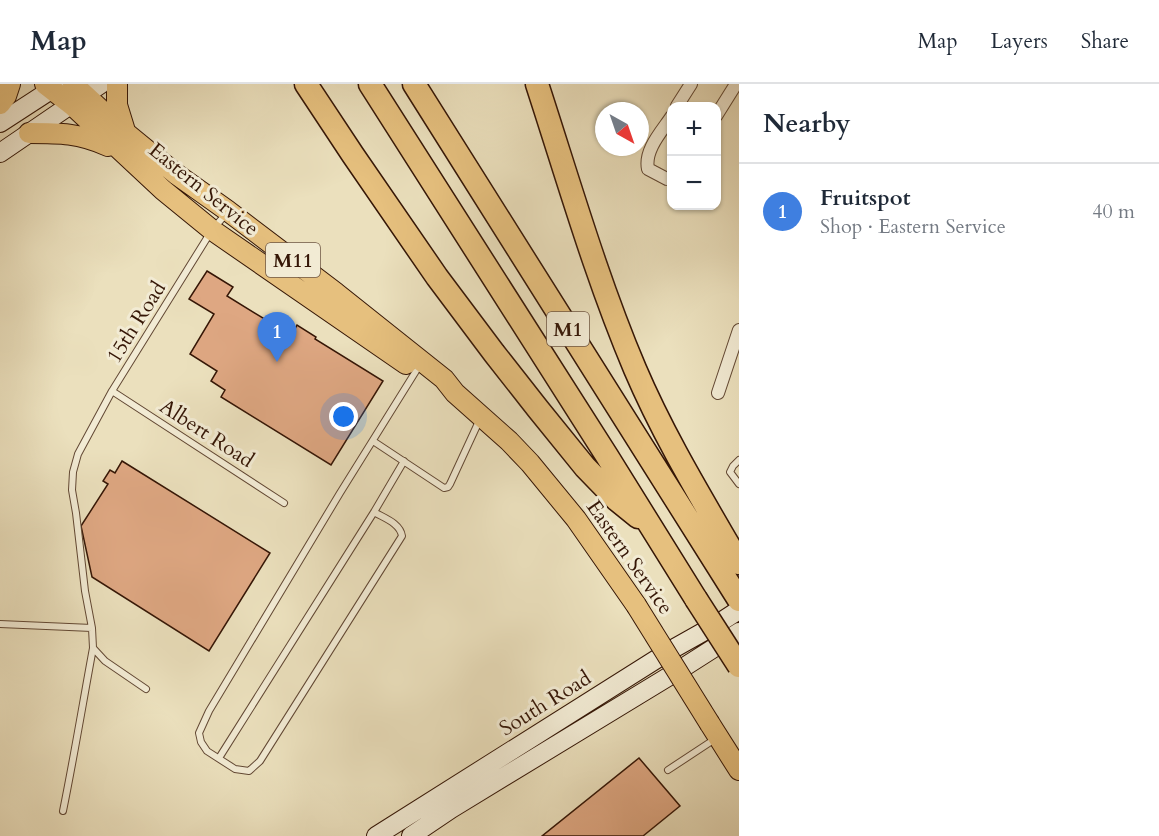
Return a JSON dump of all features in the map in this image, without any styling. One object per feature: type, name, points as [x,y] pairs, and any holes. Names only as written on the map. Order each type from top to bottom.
[{"type":"highway","points":[[306,84],[437,277],[538,409],[603,487],[649,524]]},
{"type":"highway","name":"M1","points":[[370,84],[608,456],[739,666]]},
{"type":"highway","name":"M1","points":[[414,84],[731,568],[739,600]]},
{"type":"highway","points":[[537,84],[592,254],[635,369],[731,568]]},
{"type":"main road","points":[[0,105],[10,84]]},
{"type":"main road","points":[[29,133],[65,134],[124,143],[117,105],[117,84]]},
{"type":"main road","name":"Eastern Service","points":[[52,86],[83,92],[163,190],[212,230],[438,386],[455,393]]},
{"type":"main road","name":"Eastern Service","points":[[124,143],[176,174],[228,211],[444,378],[455,393],[530,463],[576,519],[636,605],[739,770]]},
{"type":"street","points":[[680,102],[692,84]]},
{"type":"street","points":[[721,109],[736,84]]},
{"type":"street","points":[[0,123],[52,86]]},
{"type":"street","points":[[0,153],[83,92]]},
{"type":"street","points":[[667,124],[649,152],[647,162],[648,169],[667,179]]},
{"type":"street","points":[[718,393],[739,330]]},
{"type":"street","name":"South Road","points":[[376,836],[671,650],[739,610]]},
{"type":"street","name":"South Road","points":[[411,836],[451,809],[739,632]]},
{"type":"lane","name":"15th Road","points":[[63,811],[93,648],[72,490],[73,472],[78,454],[112,391],[212,230],[228,211]]},
{"type":"lane","points":[[374,512],[397,526],[402,536],[260,761],[249,771],[236,769],[207,751],[201,742],[199,733],[209,711],[416,371]]},
{"type":"lane","name":"Albert Road","points":[[112,391],[284,503]]},
{"type":"lane","points":[[373,441],[444,488],[448,487],[482,416]]},
{"type":"lane","points":[[739,460],[730,472],[739,484]]},
{"type":"lane","points":[[219,758],[404,461]]},
{"type":"lane","points":[[0,624],[92,628]]},
{"type":"lane","points":[[93,648],[105,661],[146,689]]},
{"type":"lane","points":[[668,770],[714,731]]},
{"type":"building","points":[[207,271],[233,287],[227,296],[271,323],[274,316],[295,329],[297,325],[316,337],[315,339],[383,381],[331,465],[221,397],[225,390],[211,381],[217,371],[190,354],[214,314],[189,299]]},
{"type":"building","points":[[122,461],[270,553],[209,651],[92,577],[81,526],[108,484],[103,481],[110,470],[115,473]]},
{"type":"building","points":[[639,758],[680,806],[643,836],[542,836]]},
{"type":"place","name":"Fruitspot","points":[[277,362]]}]
